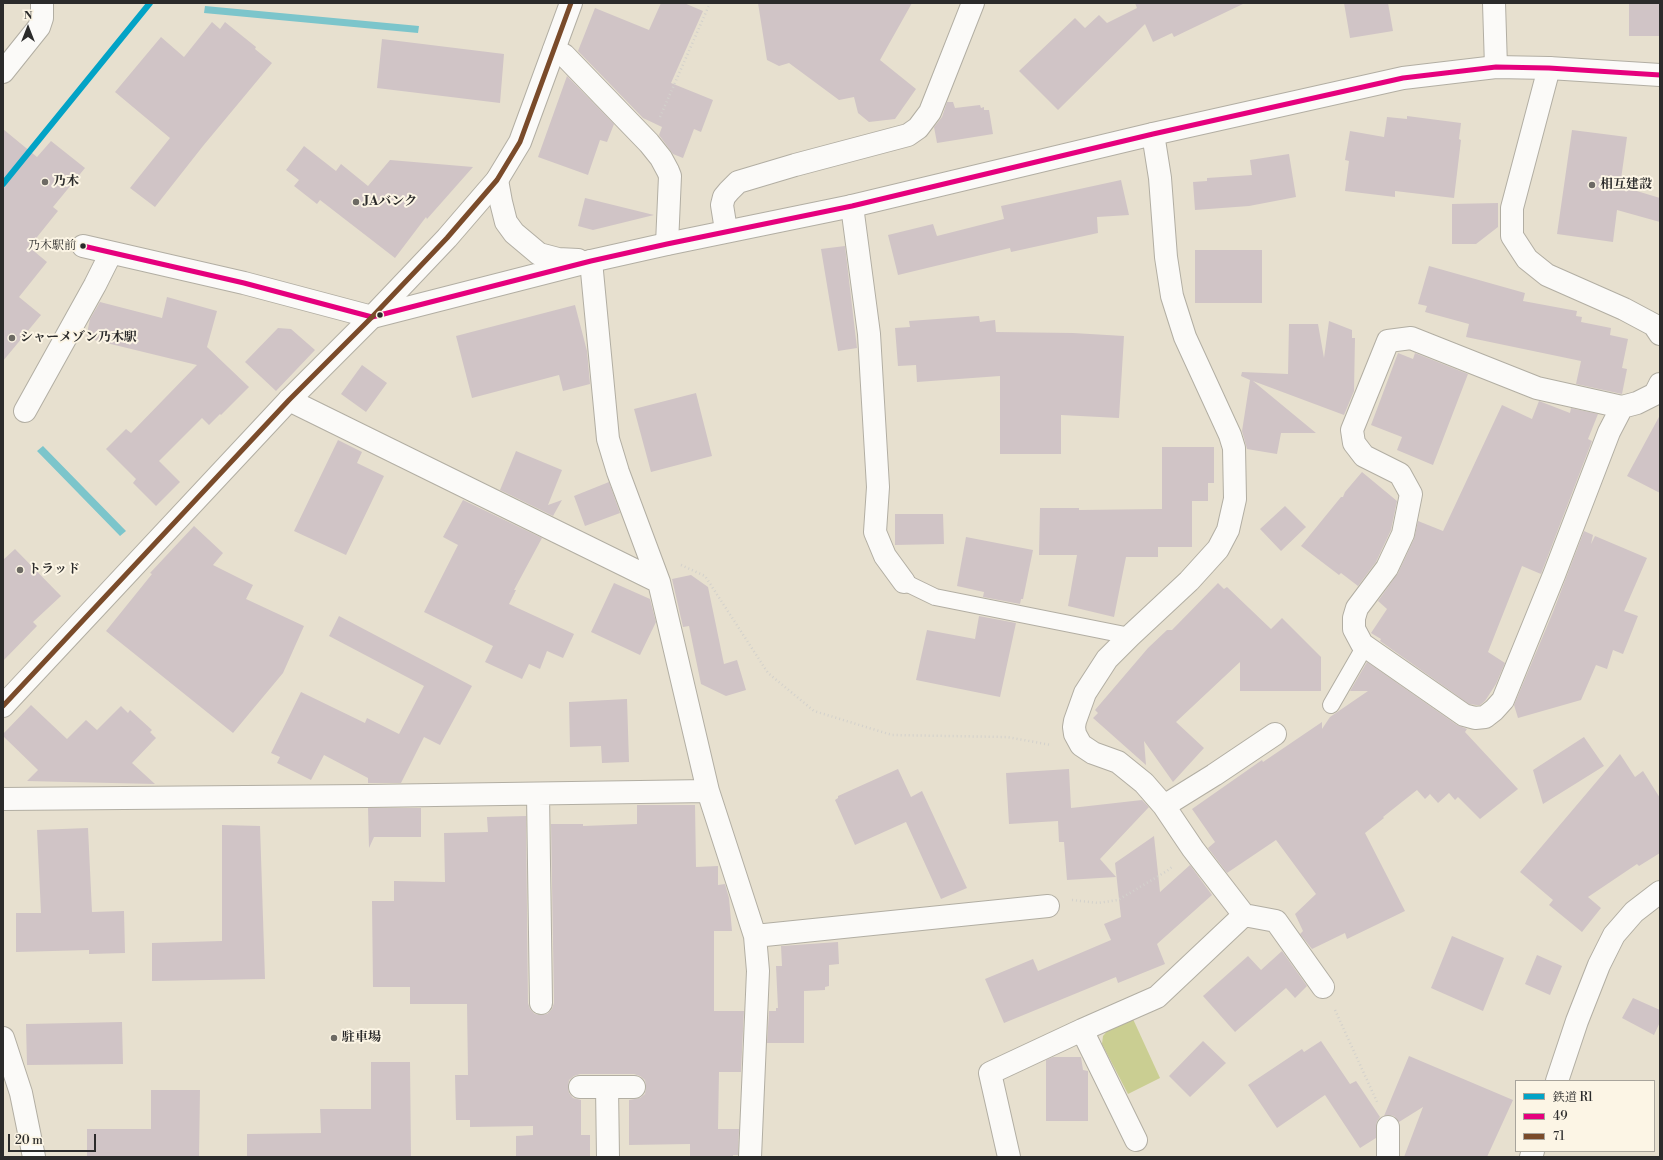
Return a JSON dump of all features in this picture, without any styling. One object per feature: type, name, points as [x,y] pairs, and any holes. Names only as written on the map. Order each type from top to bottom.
[{"type":"street","points":[[3,72],[39,27],[42,18],[42,3]]},
{"type":"street","points":[[3,706],[289,400],[372,317],[447,238],[497,180],[520,142],[571,3]]},
{"type":"street","points":[[726,230],[722,205],[724,197],[738,182],[908,135],[918,128],[930,112],[973,3]]},
{"type":"street","points":[[1494,3],[1496,67]]},
{"type":"street","points":[[554,50],[564,54],[649,143],[661,158],[670,176],[667,244]]},
{"type":"street","points":[[83,246],[244,283],[372,317],[591,261],[726,230],[852,206],[1153,134],[1403,78],[1496,67],[1549,68],[1660,76]]},
{"type":"street","points":[[1549,68],[1512,208],[1512,236],[1527,259],[1547,275],[1624,309],[1654,325],[1660,334]]},
{"type":"street","points":[[1153,134],[1160,178],[1166,257],[1172,296],[1185,337],[1230,435],[1234,448],[1235,498],[1228,530],[1218,549],[1189,581],[1107,659],[1085,693],[1075,721],[1075,734],[1081,745],[1090,751],[1118,762],[1144,783],[1164,806],[1193,849],[1244,915],[1276,921],[1323,987]]},
{"type":"street","points":[[497,180],[506,222],[514,233],[527,245],[539,254],[558,259],[591,261]]},
{"type":"street","points":[[852,206],[869,334],[878,487],[875,532],[885,556],[904,582]]},
{"type":"street","points":[[25,411],[96,285],[111,253]]},
{"type":"street","points":[[591,261],[608,439],[618,472],[659,582],[708,791],[755,936],[758,971],[750,1157]]},
{"type":"street","points":[[1622,407],[1608,432],[1554,575],[1503,700],[1494,710],[1485,717],[1474,718],[1464,715],[1365,646],[1354,629],[1354,618],[1357,608],[1387,568],[1403,534],[1411,494],[1400,474],[1364,456],[1354,443],[1352,430],[1388,341],[1411,338],[1537,388],[1622,407],[1637,403],[1655,394],[1660,384]]},
{"type":"street","points":[[289,400],[659,582]]},
{"type":"street","points":[[1164,806],[1214,775],[1275,734]]},
{"type":"street","points":[[3,799],[708,791]]},
{"type":"street","points":[[538,794],[541,1003]]},
{"type":"street","points":[[1557,1080],[1599,965],[1614,935],[1634,912],[1660,892]]},
{"type":"street","points":[[755,936],[1048,906]]},
{"type":"street","points":[[1009,1157],[990,1073],[1157,997],[1244,915]]},
{"type":"street","points":[[1082,1030],[1136,1140]]},
{"type":"street","points":[[3,1038],[21,1093],[34,1157]]},
{"type":"street","points":[[580,1087],[634,1087]]},
{"type":"street","points":[[607,1087],[608,1157]]},
{"type":"street","points":[[1388,1127],[1388,1157]]},
{"type":"lane","points":[[904,582],[935,597],[1130,636]]},
{"type":"lane","points":[[1331,705],[1365,646]]},
{"type":"path","points":[[649,143],[710,3]]},
{"type":"path","points":[[651,558],[664,556],[705,576],[768,673],[814,711],[892,735],[1007,737],[1063,747],[1077,740]]},
{"type":"path","points":[[1048,906],[1059,899],[1098,903],[1118,900],[1167,871],[1193,849]]},
{"type":"path","points":[[1323,987],[1388,1127]]},
{"type":"green space","points":[[1133,1019],[1160,1078],[1128,1094],[1102,1044],[1103,1036],[1108,1030]]},
{"type":"water","points":[[205,6],[419,26],[418,33],[204,13]]},
{"type":"water","points":[[43,446],[126,531],[120,536],[37,451]]},
{"type":"building","points":[[661,3],[684,3],[703,11],[671,83],[713,100],[701,132],[694,129],[683,158],[673,154],[659,135],[662,127],[643,118],[578,51],[595,8],[649,30]]},
{"type":"building","points":[[758,3],[912,3],[880,60],[916,89],[895,119],[869,122],[858,113],[854,97],[839,100],[789,63],[779,66],[767,60]]},
{"type":"building","points":[[1135,3],[1245,3],[1174,37],[1172,33],[1153,42],[1145,24],[1058,110],[1019,71],[1075,18],[1085,28],[1099,15],[1107,23],[1137,8]]},
{"type":"building","points":[[1344,3],[1388,3],[1393,31],[1350,38]]},
{"type":"building","points":[[1629,3],[1660,3],[1660,36],[1629,36]]},
{"type":"building","points":[[212,22],[220,29],[225,22],[256,47],[255,49],[272,63],[203,146],[155,207],[130,188],[170,138],[115,92],[161,37],[184,57]]},
{"type":"building","points":[[382,39],[504,54],[500,103],[377,88]]},
{"type":"building","points":[[567,76],[614,124],[607,142],[600,140],[588,175],[538,157]]},
{"type":"building","points":[[947,102],[953,102],[955,108],[980,105],[981,108],[984,107],[984,110],[989,110],[993,134],[937,143],[934,127],[942,117]]},
{"type":"building","points":[[1407,116],[1461,123],[1459,139],[1461,140],[1454,198],[1395,191],[1395,197],[1345,191],[1349,161],[1345,160],[1350,131],[1384,137],[1387,117],[1407,119]]},
{"type":"building","points":[[3,129],[37,157],[51,141],[85,168],[53,207],[58,211],[29,247],[47,262],[19,297],[41,315],[3,361]]},
{"type":"building","name":"相互建設","points":[[1572,130],[1627,137],[1620,186],[1660,198],[1660,222],[1617,210],[1613,242],[1557,234]]},
{"type":"building","points":[[304,146],[336,171],[341,164],[368,186],[390,160],[473,167],[427,219],[426,217],[395,258],[320,200],[317,204],[294,186],[299,180],[286,170]]},
{"type":"building","points":[[1289,154],[1296,197],[1249,206],[1195,210],[1193,182],[1207,181],[1207,178],[1252,175],[1250,160]]},
{"type":"building","points":[[1121,180],[1129,215],[1097,217],[1098,233],[1011,252],[1010,248],[898,275],[888,235],[933,224],[937,236],[1004,219],[1001,206]]},
{"type":"building","points":[[585,198],[654,215],[593,230],[578,226]]},
{"type":"building","points":[[1498,203],[1498,227],[1476,244],[1452,244],[1452,204]]},
{"type":"building","points":[[845,246],[857,348],[838,351],[821,249]]},
{"type":"building","points":[[1195,250],[1262,250],[1262,303],[1195,303]]},
{"type":"building","points":[[1429,266],[1525,293],[1523,301],[1577,311],[1576,316],[1582,317],[1581,322],[1611,328],[1610,335],[1628,339],[1622,368],[1627,369],[1622,394],[1576,384],[1581,361],[1466,337],[1469,324],[1425,312],[1427,306],[1418,304]]},
{"type":"building","points":[[167,297],[217,311],[207,347],[249,387],[209,425],[202,418],[159,461],[180,482],[156,506],[133,483],[136,479],[106,449],[126,429],[131,433],[197,365],[86,338],[90,319],[100,302],[162,318]]},
{"type":"building","points":[[575,305],[587,351],[590,384],[563,391],[559,375],[472,398],[456,336]]},
{"type":"building","points":[[979,316],[980,322],[995,320],[996,332],[1073,333],[1124,336],[1119,418],[1061,415],[1061,454],[1000,454],[1000,376],[917,382],[916,365],[898,366],[895,328],[910,327],[909,321]]},
{"type":"building","points":[[1329,321],[1352,330],[1352,338],[1355,338],[1354,391],[1344,415],[1253,381],[1316,433],[1281,433],[1277,454],[1247,449],[1242,431],[1250,380],[1241,376],[1242,372],[1288,374],[1289,324],[1318,324],[1324,358]]},
{"type":"building","points":[[278,328],[291,329],[315,350],[276,391],[245,362]]},
{"type":"building","points":[[1398,353],[1413,359],[1415,353],[1468,374],[1433,465],[1397,450],[1402,437],[1371,425]]},
{"type":"building","points":[[362,365],[387,383],[366,412],[341,394]]},
{"type":"building","points":[[696,393],[712,456],[651,472],[634,409]]},
{"type":"building","points":[[1539,401],[1570,413],[1571,408],[1598,414],[1588,439],[1592,441],[1541,574],[1522,566],[1488,652],[1505,663],[1496,684],[1485,701],[1480,705],[1469,704],[1371,633],[1387,609],[1378,601],[1398,573],[1414,539],[1418,521],[1443,531],[1502,405],[1532,419]]},
{"type":"building","points":[[1660,415],[1660,493],[1627,476]]},
{"type":"building","points":[[338,440],[362,452],[357,463],[384,476],[346,555],[294,531]]},
{"type":"building","points":[[1162,447],[1214,447],[1214,483],[1208,483],[1208,501],[1192,501],[1192,547],[1158,547],[1158,557],[1126,557],[1114,617],[1068,606],[1077,555],[1039,555],[1040,508],[1079,508],[1079,510],[1162,509]]},
{"type":"building","points":[[516,451],[562,470],[548,505],[562,500],[553,516],[500,490]]},
{"type":"building","points":[[1362,472],[1397,501],[1391,530],[1376,562],[1358,586],[1341,573],[1339,575],[1301,546],[1341,497],[1343,497],[1345,492]]},
{"type":"building","points":[[609,482],[620,513],[585,526],[574,496]]},
{"type":"building","points":[[463,500],[542,538],[514,590],[516,590],[509,604],[574,634],[563,658],[547,651],[540,669],[529,664],[522,679],[485,662],[493,646],[424,612],[458,545],[443,537]]},
{"type":"building","points":[[1285,506],[1306,527],[1281,551],[1260,529]]},
{"type":"building","points":[[895,514],[943,514],[944,544],[895,545]]},
{"type":"building","points":[[194,526],[223,553],[213,565],[253,585],[246,599],[304,626],[283,673],[233,733],[106,631],[152,574],[150,573]]},
{"type":"building","points":[[1584,531],[1593,535],[1591,544],[1595,536],[1647,558],[1624,611],[1638,616],[1623,654],[1613,650],[1607,669],[1596,665],[1581,700],[1518,718],[1514,705],[1553,612]]},
{"type":"building","points":[[966,537],[1033,550],[1023,599],[1021,599],[1020,604],[983,597],[984,592],[957,586]]},
{"type":"building","name":"トラッド","points":[[15,549],[61,596],[33,622],[37,626],[3,661],[3,560]]},
{"type":"building","points":[[691,575],[708,587],[724,664],[737,660],[746,690],[726,696],[701,684],[689,626],[683,627],[672,579]]},
{"type":"building","points":[[614,583],[650,599],[656,622],[640,655],[591,632]]},
{"type":"building","points":[[1218,583],[1224,589],[1227,587],[1271,629],[1282,618],[1321,657],[1321,691],[1240,691],[1240,662],[1176,722],[1204,748],[1173,782],[1144,741],[1146,765],[1093,718],[1098,713],[1095,710],[1148,648],[1167,630],[1172,630]]},
{"type":"building","points":[[339,616],[472,686],[440,745],[424,737],[401,783],[368,783],[368,778],[324,755],[311,780],[277,763],[280,757],[271,753],[301,692],[365,723],[367,718],[399,734],[424,686],[329,636]]},
{"type":"building","points":[[979,616],[1016,623],[1000,697],[916,680],[927,630],[975,639]]},
{"type":"building","points":[[1367,662],[1457,725],[1467,729],[1465,732],[1518,789],[1480,819],[1458,797],[1455,800],[1449,793],[1438,803],[1430,794],[1425,799],[1417,790],[1365,833],[1405,911],[1347,939],[1345,933],[1312,949],[1300,934],[1303,931],[1295,914],[1316,894],[1276,840],[1227,873],[1208,848],[1215,842],[1192,809],[1262,760],[1263,762],[1322,722],[1322,729],[1330,717],[1368,691],[1350,691]]},
{"type":"building","points":[[627,699],[629,762],[602,763],[601,746],[570,747],[569,702]]},
{"type":"building","points":[[31,705],[67,739],[86,720],[97,730],[121,706],[128,713],[130,710],[152,730],[150,732],[156,738],[132,763],[155,784],[27,781],[38,770],[3,736],[3,734]]},
{"type":"building","points":[[1584,737],[1604,766],[1543,804],[1533,770]]},
{"type":"building","points":[[1620,754],[1635,777],[1643,771],[1660,798],[1660,853],[1639,866],[1637,864],[1588,897],[1601,908],[1582,932],[1549,905],[1553,900],[1520,872]]},
{"type":"building","points":[[898,769],[911,797],[922,791],[967,888],[941,899],[906,822],[855,845],[835,800],[838,796]]},
{"type":"building","points":[[1069,769],[1071,808],[1142,800],[1149,807],[1100,859],[1116,877],[1067,880],[1064,842],[1059,842],[1058,821],[1009,824],[1006,773]]},
{"type":"building","points":[[637,805],[695,805],[696,867],[718,866],[718,885],[725,884],[729,898],[732,931],[714,931],[714,1011],[744,1011],[741,1072],[719,1072],[718,1129],[739,1129],[738,1155],[733,1155],[733,1157],[690,1157],[690,1144],[629,1145],[629,1100],[640,1098],[645,1094],[645,1080],[634,1074],[580,1074],[569,1080],[568,1087],[569,1093],[573,1098],[581,1100],[581,1135],[590,1135],[590,1157],[516,1157],[516,1136],[533,1135],[533,1126],[470,1127],[470,1120],[456,1120],[455,1075],[468,1075],[467,1004],[410,1004],[410,987],[373,987],[372,901],[394,901],[394,881],[445,882],[444,833],[488,832],[487,817],[526,816],[528,1003],[530,1009],[535,1014],[547,1014],[552,1009],[554,1003],[551,824],[583,824],[583,826],[637,824]]},
{"type":"building","points":[[368,808],[421,808],[421,837],[374,837],[369,848]]},
{"type":"building","points":[[222,825],[260,826],[265,979],[152,981],[152,943],[222,941]]},
{"type":"building","points":[[88,828],[92,912],[124,911],[125,953],[89,954],[89,950],[16,952],[16,913],[41,913],[37,830]]},
{"type":"building","points":[[1154,836],[1160,892],[1190,865],[1212,895],[1157,944],[1165,964],[1118,983],[1116,977],[1004,1023],[985,979],[1033,959],[1038,971],[1111,940],[1104,924],[1121,917],[1115,863]]},
{"type":"building","points":[[1452,936],[1504,958],[1483,1011],[1431,988]]},
{"type":"building","points":[[838,942],[839,964],[829,965],[829,986],[825,987],[825,990],[804,991],[804,1043],[767,1043],[769,1011],[776,1011],[776,1008],[778,1008],[776,966],[782,966],[781,946]]},
{"type":"building","points":[[1282,951],[1307,986],[1295,998],[1286,988],[1235,1032],[1203,996],[1248,956],[1261,970]]},
{"type":"building","points":[[1537,955],[1562,966],[1550,995],[1525,984]]},
{"type":"building","points":[[1633,998],[1660,1010],[1660,1022],[1654,1035],[1622,1018]]},
{"type":"building","points":[[122,1022],[123,1064],[27,1065],[26,1024]]},
{"type":"building","points":[[1203,1041],[1226,1063],[1190,1097],[1169,1076]]},
{"type":"building","points":[[1321,1041],[1350,1084],[1356,1081],[1380,1117],[1377,1121],[1376,1138],[1360,1148],[1325,1095],[1277,1128],[1248,1085],[1302,1049],[1304,1052]]},
{"type":"building","points":[[1409,1056],[1513,1100],[1487,1157],[1404,1157],[1423,1107],[1399,1122],[1394,1116],[1384,1116]]},
{"type":"building","points":[[1053,1057],[1081,1057],[1083,1070],[1088,1071],[1088,1121],[1046,1121],[1046,1060]]},
{"type":"building","points":[[371,1062],[410,1062],[411,1157],[247,1157],[247,1134],[321,1133],[320,1109],[371,1109]]},
{"type":"building","points":[[151,1090],[200,1090],[199,1157],[87,1157],[87,1129],[151,1129]]},
{"type":"rail line","name":"R1","points":[[3,184],[150,3]]},
{"type":"transit line","name":"71","points":[[3,706],[289,400],[372,317],[447,238],[497,180],[520,142],[571,3]]},
{"type":"transit line","name":"49","points":[[83,246],[244,283],[372,317],[591,261],[852,206],[1153,134],[1403,78],[1496,67],[1549,68],[1660,75]]},
{"type":"place","name":"乃木","points":[[45,182]]},
{"type":"place","name":"相互建設","points":[[1592,185]]},
{"type":"place","name":"JAバンク","points":[[356,202]]},
{"type":"place","name":"乃木駅前","points":[[83,246]]},
{"type":"place","name":"シャーメゾン乃木駅","points":[[12,338]]},
{"type":"place","name":"トラッド","points":[[20,570]]},
{"type":"place","name":"駐車場","points":[[334,1038]]}]
